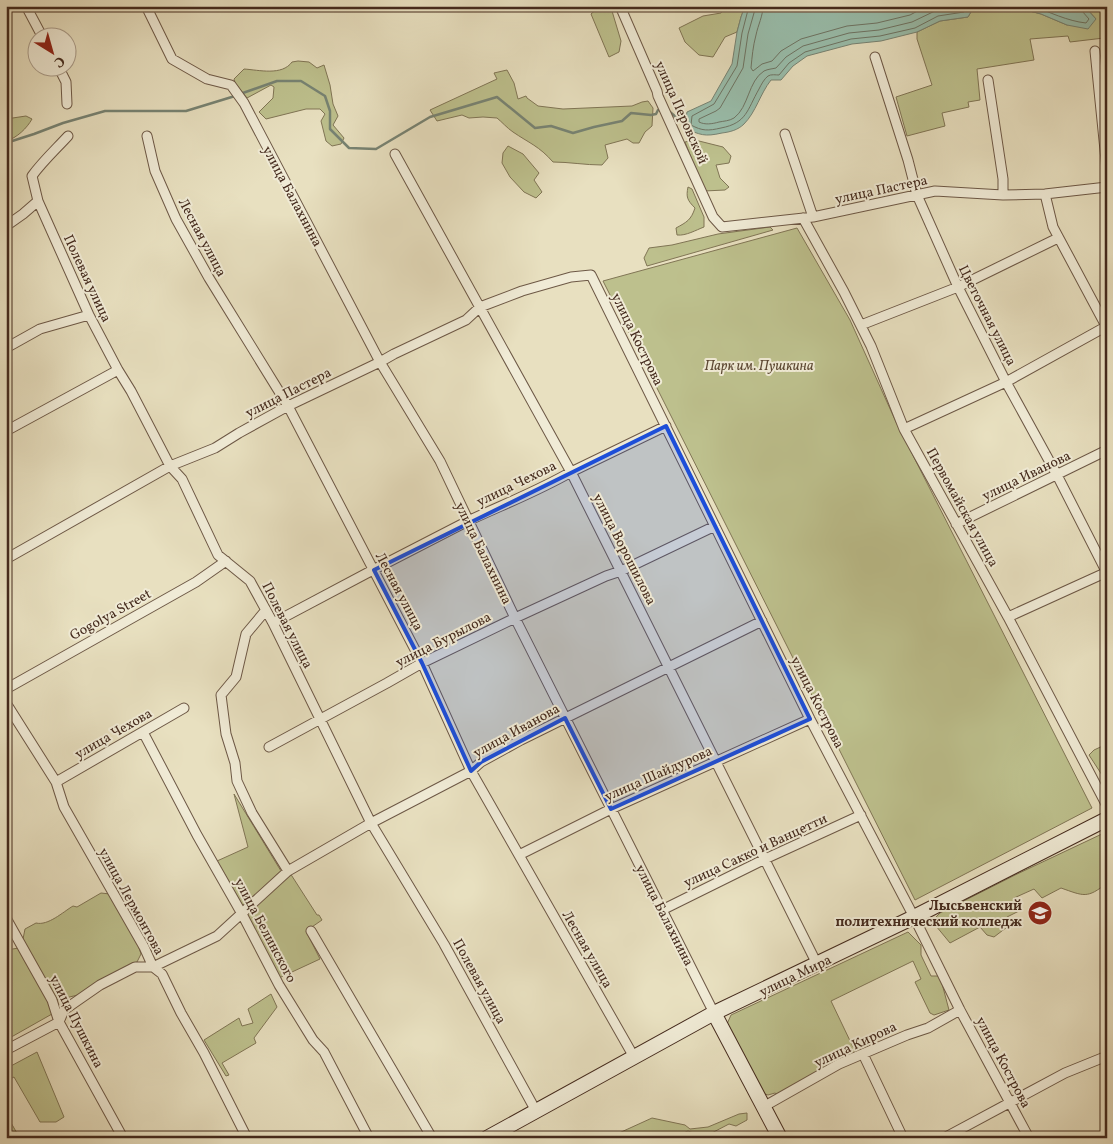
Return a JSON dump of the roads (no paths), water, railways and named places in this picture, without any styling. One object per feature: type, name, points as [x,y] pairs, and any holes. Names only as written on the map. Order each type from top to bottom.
[{"type":"street","points":[[26,6],[37,28]]},
{"type":"street","name":"улица Балахнина","points":[[146,6],[172,58],[207,79],[231,85],[244,103],[380,362],[440,461],[515,618],[714,1013],[780,1138]]},
{"type":"street","name":"улица Перовской","points":[[620,6],[658,96],[713,217],[722,227]]},
{"type":"street","points":[[1095,51],[1107,170]]},
{"type":"street","name":"Цветочная улица","points":[[874,56],[908,160],[917,195],[958,287],[1107,572]]},
{"type":"street","points":[[64,78],[66,82],[67,104]]},
{"type":"street","points":[[988,80],[1003,179],[1003,195]]},
{"type":"street","points":[[785,134],[813,217]]},
{"type":"street","name":"Полевая улица","points":[[68,136],[38,167],[32,176],[38,201],[89,315],[170,466],[182,479],[218,555],[250,581],[273,623],[371,823],[444,944],[536,1111]]},
{"type":"street","name":"Лесная улица","points":[[147,136],[155,171],[176,219],[209,278],[288,406],[422,663],[471,771],[634,1058]]},
{"type":"street","name":"улица Ворошилова","points":[[395,154],[571,472],[817,964]]},
{"type":"street","name":"улица Пастера","points":[[722,227],[813,217],[935,191],[1003,195],[1045,194],[1107,188]]},
{"type":"street","points":[[904,429],[1006,382],[1107,327],[1058,238],[1053,227],[1045,194]]},
{"type":"street","points":[[6,226],[38,201]]},
{"type":"street","name":"Первомайская улица","points":[[803,218],[871,346],[904,429],[1008,617],[1107,806]]},
{"type":"street","points":[[861,326],[958,287],[1058,238]]},
{"type":"street","name":"улица Пастера","points":[[6,559],[170,466],[215,448],[288,406],[466,320],[480,308],[522,291],[571,277],[591,274]]},
{"type":"street","name":"улица Кострова","points":[[591,274],[810,719],[914,917],[960,1010],[1029,1138]]},
{"type":"street","points":[[6,348],[40,329],[89,315]]},
{"type":"street","points":[[6,431],[118,370]]},
{"type":"street","name":"улица Чехова","points":[[273,623],[469,521],[556,481],[666,426]]},
{"type":"street","name":"улица Иванова","points":[[956,524],[1107,450]]},
{"type":"street","name":"улица Бурылова","points":[[269,747],[422,663],[715,526]]},
{"type":"street","name":"Gogolya Street","points":[[6,689],[196,582],[226,561]]},
{"type":"street","points":[[1008,617],[1107,572]]},
{"type":"street","points":[[266,610],[246,634],[236,676],[221,696],[226,734],[235,763],[237,780],[252,813],[288,871]]},
{"type":"street","name":"улица Иванова","points":[[59,1022],[64,1010],[100,985],[135,967],[153,967],[216,936],[288,871],[371,823],[471,771],[481,762],[521,740],[762,621]]},
{"type":"street","name":"улица Лермонтова","points":[[6,703],[56,782],[64,807],[144,947],[153,967],[162,974],[248,1138]]},
{"type":"street","name":"улица Чехова","points":[[56,782],[184,708]]},
{"type":"street","name":"улица Шайдурова","points":[[518,855],[611,809],[810,719]]},
{"type":"street","name":"улица Белинского","points":[[143,732],[197,835],[242,914],[278,985],[312,1040],[324,1052],[369,1138]]},
{"type":"street","name":"улица Сакко и Ванцетти","points":[[662,910],[765,859],[861,815]]},
{"type":"street","name":"улица Мира","points":[[486,1138],[714,1013],[914,917],[1107,819]]},
{"type":"street","name":"улица Пушкина","points":[[6,918],[52,1000],[59,1022],[123,1138]]},
{"type":"street","points":[[311,931],[432,1138]]},
{"type":"street","name":"улица Кирова","points":[[763,1107],[839,1064],[928,1028],[960,1010]]},
{"type":"street","points":[[6,1050],[59,1022]]},
{"type":"street","points":[[864,1054],[903,1138]]},
{"type":"street","points":[[944,1138],[1065,1073],[1107,1056]]},
{"type":"water","points":[[745,6],[983,6],[972,10],[968,17],[940,21],[917,32],[881,41],[852,44],[807,56],[793,66],[781,80],[771,80],[748,119],[742,126],[734,130],[707,135],[684,128],[687,112],[711,101],[732,64],[737,32]]},
{"type":"water","points":[[1011,6],[1085,6],[1096,19],[1088,29],[1067,25],[1041,14]]},
{"type":"waterway","points":[[240,94],[277,81],[301,81],[325,96],[330,111],[330,129],[349,148],[376,149],[430,117],[497,97],[535,128],[551,126],[573,133],[622,121],[631,113],[651,115],[656,114],[658,110]]},
{"type":"waterway","points":[[6,143],[105,111],[186,111],[235,96]]},
{"type":"waterway","points":[[670,112],[683,123],[687,123]]},
{"type":"place","name":"Лысьвенский политехнический колледж","points":[[1040,913]]},
{"type":"park label","name":"Парк им. Пушкина","points":[[759,365]]}]
